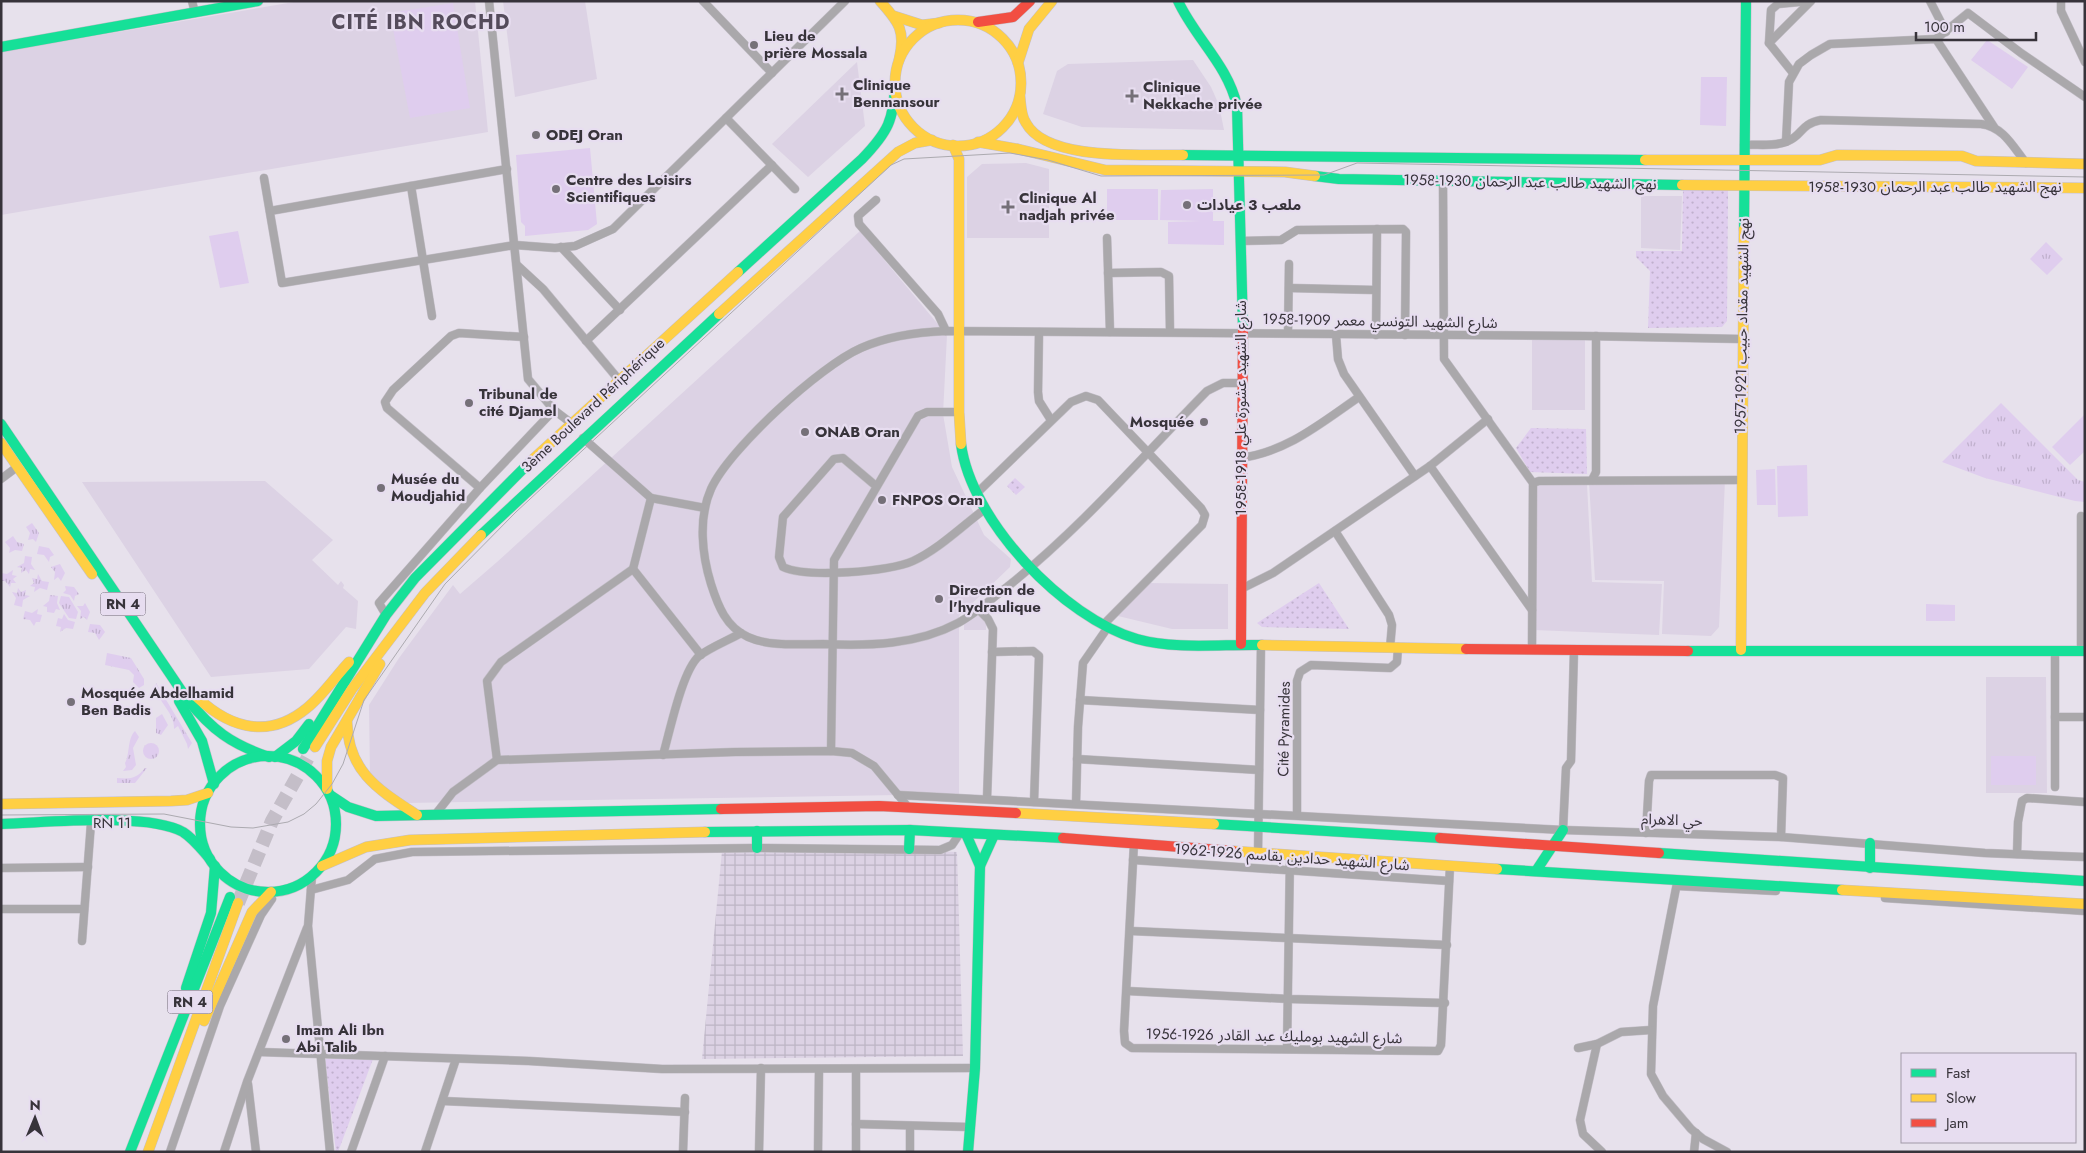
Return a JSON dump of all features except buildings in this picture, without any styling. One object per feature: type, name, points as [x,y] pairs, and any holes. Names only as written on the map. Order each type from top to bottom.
[{"type":"main road","points":[[1,47],[195,13],[220,5],[258,1]]},
{"type":"main road","points":[[880,1],[894,16],[903,31],[904,42],[895,83],[897,97],[905,117],[920,133],[932,140],[953,145],[978,142],[990,137],[1005,125],[1016,109],[1020,97],[1018,63],[1005,41],[985,26],[974,22]]},
{"type":"main road","points":[[894,16],[922,25],[956,20],[974,22],[998,21],[1013,17],[1030,1]]},
{"type":"main road","points":[[1018,63],[1023,37],[1027,28],[1052,1]]},
{"type":"main road","name":"شارع الشهيد عشورة علي 1918-1958","points":[[1178,1],[1182,12],[1229,79],[1236,96],[1242,332],[1240,458],[1241,644]]},
{"type":"main road","name":"نهج الشهيد مقداد حبيب 1921-1957","points":[[1741,650],[1740,480],[1746,1]]},
{"type":"main road","points":[[899,60],[904,50],[919,34],[939,23]]},
{"type":"main road","name":"3ème Boulevard Périphérique","points":[[895,83],[893,120],[887,132],[862,159],[571,423],[488,502],[415,578],[386,615],[307,752],[385,644],[425,593],[493,523],[583,438],[898,152],[915,143],[932,140]]},
{"type":"main road","name":"نهج الشهيد طالب عبد الرحمان 1930-1958","points":[[1020,97],[1025,122],[1030,130],[1039,136],[1066,147],[1105,154],[1744,161],[1820,160],[1837,155],[1962,156],[1976,161],[2085,164]]},
{"type":"main road","name":"نهج الشهيد طالب عبد الرحمان 1930-1958","points":[[978,142],[1018,149],[1105,170],[1290,172],[1339,179],[1444,181],[1743,186],[2085,188]]},
{"type":"main road","points":[[953,145],[959,159],[958,331],[959,412],[962,454],[985,509],[1032,566],[1069,603],[1105,626],[1132,637],[1164,643],[1574,650],[2083,651]]},
{"type":"main road","name":"RN 4","points":[[1,424],[187,698],[210,728],[234,744],[272,757]]},
{"type":"main road","name":"RN 4","points":[[1,443],[185,710],[202,741],[211,788]]},
{"type":"main road","points":[[449,569],[392,644],[331,748],[326,761],[328,792],[335,810],[336,832],[330,853],[322,866],[300,885],[274,891],[245,888],[234,883],[212,862],[203,840],[202,809],[211,788],[232,767],[256,758],[272,757],[305,768],[328,792],[340,803],[376,816],[879,806],[1259,826],[2085,881]]},
{"type":"main road","points":[[123,604],[198,699],[216,715],[246,727],[266,727],[283,723],[302,713],[376,632]]},
{"type":"main road","points":[[272,757],[286,750],[302,734],[376,632]]},
{"type":"main road","points":[[348,720],[346,737],[351,752],[362,773],[371,783],[417,815]]},
{"type":"main road","name":"RN 11","points":[[1,804],[187,800],[211,788]]},
{"type":"main road","name":"RN 11","points":[[1,824],[151,823],[181,831],[193,840],[212,862]]},
{"type":"main road","points":[[322,866],[366,847],[410,840],[757,831],[910,830],[1134,843],[1258,854],[1536,871],[1677,883],[2085,904]]},
{"type":"main road","points":[[909,849],[910,830]]},
{"type":"main road","points":[[1536,871],[1563,830]]},
{"type":"main road","points":[[757,831],[757,848]]},
{"type":"main road","points":[[963,833],[980,866]]},
{"type":"main road","points":[[968,1152],[975,1068],[980,866],[994,835]]},
{"type":"main road","points":[[410,840],[412,852]]},
{"type":"main road","points":[[1870,843],[1870,868]]},
{"type":"main road","name":"RN 4","points":[[130,1152],[210,915],[216,884],[212,862]]},
{"type":"main road","name":"RN 4","points":[[180,1062],[195,1039],[252,912],[274,891]]},
{"type":"main road","name":"RN 4","points":[[147,1105],[234,900],[148,1152]]},
{"type":"main road","points":[[195,1039],[220,1006]]},
{"type":"street","points":[[192,1],[195,13]]},
{"type":"street","points":[[489,1],[528,379],[554,410],[571,423]]},
{"type":"street","points":[[703,1],[772,73]]},
{"type":"street","points":[[264,178],[282,283],[515,245],[561,247],[588,241],[613,228],[845,1]]},
{"type":"street","points":[[1769,43],[1811,1]]},
{"type":"street","points":[[1793,73],[1769,43],[1771,10],[1778,4],[1811,1]]},
{"type":"street","points":[[1930,1],[1946,32]]},
{"type":"street","points":[[2061,1],[2061,11],[2085,62]]},
{"type":"street","points":[[1786,142],[1789,82],[1799,64],[1830,44],[1936,39],[1968,13],[2021,54],[2085,97]]},
{"type":"street","points":[[1936,39],[1994,127],[2004,134],[2026,163]]},
{"type":"street","points":[[726,118],[795,189]]},
{"type":"street","points":[[1744,145],[1786,142],[1794,137],[1804,125],[1821,120],[1981,124],[1994,127]]},
{"type":"street","points":[[586,341],[772,165]]},
{"type":"street","points":[[270,212],[507,169]]},
{"type":"street","points":[[1444,181],[1444,359],[1533,483],[1532,649]]},
{"type":"street","points":[[410,186],[432,316]]},
{"type":"street","points":[[876,200],[858,216],[859,224],[938,314],[946,331]]},
{"type":"street","points":[[1240,241],[1281,240],[1297,230],[1399,228],[1406,232],[1405,335]]},
{"type":"street","points":[[1376,335],[1377,229]]},
{"type":"street","points":[[1107,238],[1110,332]]},
{"type":"street","points":[[561,247],[620,310]]},
{"type":"street","points":[[1288,333],[1289,264]]},
{"type":"street","points":[[517,265],[543,289],[619,380]]},
{"type":"street","points":[[1108,273],[1161,272],[1169,276],[1170,332]]},
{"type":"street","points":[[1289,288],[1376,290]]},
{"type":"street","name":"شارع الشهيد التونسي معمر 1909-1958","points":[[705,508],[717,478],[740,449],[808,383],[846,356],[867,346],[917,332],[1242,332],[1336,335],[1596,336],[1742,339]]},
{"type":"street","points":[[1039,332],[1039,401],[1051,420]]},
{"type":"street","points":[[480,488],[387,408],[385,402],[393,390],[451,336],[460,333],[524,337]]},
{"type":"street","points":[[1336,335],[1340,366],[1359,397],[1415,476]]},
{"type":"street","points":[[1592,480],[1596,472],[1596,336]]},
{"type":"street","points":[[583,438],[651,498],[705,508],[704,554],[710,579],[721,612],[733,628],[740,633],[769,643],[887,644],[912,640],[957,624],[978,609],[1032,566],[1207,391],[1223,384],[1241,384]]},
{"type":"street","points":[[977,493],[1051,420],[1079,398],[1086,396],[1098,400],[1148,452],[1201,508],[1205,520],[1183,546],[1105,626],[1083,663],[1076,804]]},
{"type":"street","points":[[1240,458],[1278,449],[1298,439],[1359,397]]},
{"type":"street","points":[[386,615],[379,603],[480,488],[554,410]]},
{"type":"street","points":[[831,751],[833,573],[836,554],[918,416],[927,412],[959,412]]},
{"type":"street","points":[[1241,589],[1273,573],[1430,466],[1488,419]]},
{"type":"street","points":[[876,486],[847,460],[837,457],[788,508],[783,517],[779,557],[784,567],[796,571],[833,573],[898,566],[912,562],[985,509]]},
{"type":"street","points":[[1430,466],[1532,610]]},
{"type":"street","points":[[1,480],[17,467]]},
{"type":"street","points":[[1533,483],[1539,480],[1740,480]]},
{"type":"street","points":[[497,760],[487,681],[501,662],[633,570],[651,498]]},
{"type":"street","points":[[2081,516],[2083,651]]},
{"type":"street","points":[[1335,531],[1389,615],[1394,648]]},
{"type":"street","points":[[633,570],[700,655]]},
{"type":"street","points":[[978,609],[992,624],[987,799]]},
{"type":"street","points":[[663,755],[686,675],[700,655],[740,633]]},
{"type":"street","points":[[1258,854],[1261,644]]},
{"type":"street","name":"Cité Pyramides","points":[[1296,814],[1297,681],[1300,672],[1311,666],[1390,668],[1397,662],[1394,648]]},
{"type":"street","points":[[1563,830],[1566,768],[1571,761],[1574,650]]},
{"type":"street","points":[[992,652],[1033,651],[1038,656],[1034,802]]},
{"type":"street","points":[[2055,651],[2055,787]]},
{"type":"street","points":[[1080,700],[1260,710]]},
{"type":"street","points":[[2055,716],[2085,717]]},
{"type":"street","points":[[435,815],[453,792],[497,760],[831,751],[852,753],[862,757],[874,766],[908,808]]},
{"type":"street","points":[[1077,760],[1259,770]]},
{"type":"street","points":[[1646,833],[1649,781],[1652,775],[1775,775],[1783,778],[1781,837]]},
{"type":"street","name":"حي الاهرام","points":[[898,795],[1296,814],[1563,830],[1781,837],[2085,857]]},
{"type":"street","points":[[2017,854],[2018,822],[2022,801],[2026,798],[2085,802]]},
{"type":"street","points":[[82,940],[91,822]]},
{"type":"street","points":[[311,890],[348,880],[375,860],[412,852],[757,848],[945,849],[952,845],[963,833]]},
{"type":"street","name":"شارع الشهيد بومليك عبد القادر 1926-1956","points":[[1134,843],[1131,932],[1124,1031],[1125,1043],[1128,1047],[1436,1052],[1441,1047],[1445,1003],[1450,866]]},
{"type":"street","points":[[1287,1049],[1290,855]]},
{"type":"street","name":"شارع الشهيد حدادين بقاسم 1926-1962","points":[[1133,860],[1449,881]]},
{"type":"street","points":[[1,868],[88,867]]},
{"type":"street","points":[[312,876],[308,926],[330,1152]]},
{"type":"street","points":[[1727,1152],[1696,1134],[1675,1111],[1652,1077],[1651,1030],[1653,1006],[1677,883],[2085,911]]},
{"type":"street","points":[[170,1152],[220,1006],[261,915],[274,891]]},
{"type":"street","points":[[1,908],[84,909]]},
{"type":"street","points":[[224,1152],[247,1082],[308,926]]},
{"type":"street","points":[[1131,932],[1447,945]]},
{"type":"street","points":[[1127,991],[1289,999],[1445,1003]]},
{"type":"street","points":[[1578,1048],[1597,1044],[1621,1032],[1651,1030]]},
{"type":"street","points":[[1597,1044],[1580,1120],[1583,1134],[1602,1152]]},
{"type":"street","points":[[259,1052],[319,1053],[662,1069],[975,1068]]},
{"type":"street","points":[[351,1152],[384,1056]]},
{"type":"street","points":[[425,1152],[456,1059]]},
{"type":"street","points":[[759,1152],[760,1068]]},
{"type":"street","points":[[818,1152],[819,1069]]},
{"type":"street","points":[[856,1069],[856,1152]]},
{"type":"street","points":[[247,1082],[256,1152]]},
{"type":"street","points":[[684,1152],[685,1098]]},
{"type":"street","points":[[443,1101],[685,1112]]},
{"type":"street","points":[[856,1124],[969,1127]]},
{"type":"street","points":[[910,1126],[910,1152]]},
{"type":"street","points":[[1694,1152],[1696,1134]]},
{"type":"shaded area","points":[[300,1],[475,1],[488,132],[1,215],[1,52]]},
{"type":"shaded area","points":[[503,1],[585,1],[597,79],[515,97]]},
{"type":"shaded area","name":"Clinique Nekkache privée","points":[[1193,60],[1211,87],[1219,105],[1224,130],[1082,127],[1043,114],[1057,71],[1068,64]]},
{"type":"shaded area","name":"Clinique Benmansour","points":[[857,62],[865,126],[808,177],[772,144]]},
{"type":"shaded area","name":"Clinique Al nadjah privée","points":[[1026,163],[1049,169],[1049,238],[967,238],[967,177],[982,164]]},
{"type":"shaded area","points":[[1641,196],[1682,196],[1680,250],[1641,248]]},
{"type":"shaded area","points":[[860,231],[947,335],[943,414],[952,467],[984,535],[1011,559],[1010,567],[959,616],[959,794],[405,803],[370,776],[369,705],[399,658],[453,585],[460,594],[497,562]]},
{"type":"shaded area","points":[[1532,336],[1585,336],[1585,410],[1532,410]]},
{"type":"shaded area","points":[[1725,479],[1719,627],[1711,636],[1662,634],[1664,581],[1595,580],[1589,482]]},
{"type":"shaded area","points":[[265,481],[333,540],[312,560],[338,585],[341,581],[344,585],[343,588],[358,601],[356,629],[346,627],[309,669],[211,677],[82,482]]},
{"type":"shaded area","points":[[1587,484],[1592,582],[1662,584],[1659,635],[1534,630],[1535,485]]},
{"type":"shaded area","points":[[1147,583],[1228,584],[1228,629],[1172,629],[1118,616],[1119,610]]},
{"type":"shaded area","points":[[974,606],[980,609],[986,620],[986,630],[964,630],[964,613]]},
{"type":"shaded area","points":[[1986,677],[2046,677],[2047,793],[1986,793]]},
{"type":"shaded area","points":[[884,849],[957,852],[963,1056],[702,1059],[722,851]]},
{"type":"green space","points":[[453,3],[470,108],[410,118],[390,13]]},
{"type":"green space","points":[[1987,40],[2028,67],[2012,89],[1971,60]]},
{"type":"green space","points":[[1701,77],[1727,77],[1726,126],[1700,125]]},
{"type":"green space","name":"Centre des Loisirs Scientifiques","points":[[590,148],[597,224],[588,230],[525,236],[525,226],[521,222],[516,155]]},
{"type":"green space","points":[[1107,189],[1158,189],[1158,220],[1107,220]]},
{"type":"green space","points":[[1213,189],[1213,221],[1224,221],[1224,245],[1168,244],[1168,222],[1201,221],[1160,220],[1161,190]]},
{"type":"green space","points":[[1683,190],[1728,190],[1727,321],[1722,327],[1648,328],[1650,271],[1636,257],[1636,251],[1682,251]]},
{"type":"green space","points":[[238,231],[249,283],[220,288],[209,236]]},
{"type":"green space","points":[[2046,242],[2063,259],[2047,275],[2030,259]]},
{"type":"green space","points":[[2001,403],[2078,480],[2085,482],[2085,502],[1985,478],[1942,462]]},
{"type":"green space","points":[[2085,414],[2085,451],[2070,465],[2052,447]]},
{"type":"green space","points":[[1531,428],[1586,429],[1587,474],[1530,472],[1516,448]]},
{"type":"green space","points":[[1807,465],[1808,516],[1778,517],[1777,466]]},
{"type":"green space","points":[[1775,469],[1776,505],[1757,505],[1756,470]]},
{"type":"green space","points":[[1015,478],[1025,487],[1016,495],[1007,486]]},
{"type":"green space","points":[[32,523],[39,533],[36,542],[33,539],[28,540],[30,533],[26,527]]},
{"type":"green space","points":[[13,536],[17,542],[24,544],[22,551],[15,550],[9,553],[10,548],[5,542]]},
{"type":"green space","points":[[39,546],[49,548],[54,555],[50,557],[49,562],[44,555],[37,554]]},
{"type":"green space","points":[[25,556],[32,557],[31,564],[35,570],[30,569],[29,574],[26,570],[21,573],[22,568],[17,567],[24,563]]},
{"type":"green space","points":[[60,564],[65,573],[61,581],[58,577],[54,580],[55,572],[51,567]]},
{"type":"green space","points":[[13,570],[12,575],[17,576],[13,579],[16,583],[11,583],[10,587],[5,581],[1,581],[1,573],[7,574]]},
{"type":"green space","points":[[38,574],[42,581],[49,582],[47,590],[40,588],[34,592],[35,587],[30,586],[34,583],[32,578],[37,579]]},
{"type":"green space","points":[[1319,583],[1349,629],[1262,627],[1257,623]]},
{"type":"green space","points":[[65,586],[74,587],[79,594],[75,596],[74,601],[70,595],[63,593],[66,590]]},
{"type":"green space","points":[[18,588],[21,592],[26,590],[25,595],[30,596],[23,600],[22,607],[14,605],[16,598],[12,592],[17,593]]},
{"type":"green space","points":[[50,595],[58,596],[57,603],[60,610],[56,609],[54,613],[47,612],[47,607],[43,606],[49,601]]},
{"type":"green space","points":[[61,596],[69,597],[78,612],[76,619],[69,618],[59,603]]},
{"type":"green space","points":[[85,603],[90,612],[87,620],[84,617],[80,619],[81,611],[77,606],[83,606]]},
{"type":"green space","points":[[1926,604],[1955,605],[1955,621],[1926,621]]},
{"type":"green space","points":[[38,609],[37,614],[42,615],[40,622],[36,622],[34,626],[30,620],[23,619],[25,611],[32,613]]},
{"type":"green space","points":[[64,614],[68,620],[75,622],[73,629],[66,628],[60,632],[61,627],[56,626],[58,618],[62,619]]},
{"type":"green space","points":[[90,624],[100,625],[105,632],[99,640],[95,633],[88,632]]},
{"type":"green space","points":[[107,653],[131,658],[144,679],[144,685],[139,688],[133,682],[134,675],[129,670],[105,665]]},
{"type":"green space","points":[[156,683],[192,743],[188,749],[178,726],[174,729],[171,716],[156,689]]},
{"type":"green space","points":[[162,714],[168,725],[161,735],[156,733],[156,718]]},
{"type":"green space","points":[[135,731],[139,737],[133,748],[136,765],[132,770],[123,771],[126,767],[125,763],[132,734]]},
{"type":"green space","points":[[151,743],[157,745],[159,751],[157,757],[151,759],[145,757],[143,751],[145,745]]},
{"type":"green space","points":[[1991,756],[2036,756],[2036,785],[1991,785]]},
{"type":"green space","points":[[147,768],[135,783],[117,783],[117,778],[133,778]]},
{"type":"green space","points":[[325,1059],[373,1059],[338,1152],[336,1152]]},
{"type":"tunnel","points":[[238,903],[272,821],[310,754]]},
{"type":"tram line","points":[[1,815],[164,814],[231,827],[253,828],[288,822],[304,814],[316,804],[332,784],[343,764],[364,700],[445,584],[516,512],[891,165],[904,159],[1010,153],[1048,160],[1101,176],[1324,175],[1357,163],[2085,177]]},
{"type":"traffic: fast","points":[[1,47],[258,1]]},
{"type":"traffic: fast","points":[[1178,1],[1219,65],[1233,91],[1237,106],[1243,328]]},
{"type":"traffic: fast","points":[[1744,229],[1746,1]]},
{"type":"traffic: fast","points":[[738,272],[862,159],[878,141],[884,133],[891,116],[895,83]]},
{"type":"traffic: fast","points":[[1183,155],[1645,160]]},
{"type":"traffic: fast","points":[[1315,176],[1339,179],[1682,185]]},
{"type":"traffic: fast","points":[[481,535],[719,314]]},
{"type":"traffic: fast","points":[[1,424],[187,699],[223,735],[244,747],[269,757]]},
{"type":"traffic: fast","points":[[961,444],[968,474],[982,504],[1002,534],[1025,562],[1052,588],[1080,610],[1109,628],[1137,639],[1152,642],[1199,646],[1262,645]]},
{"type":"traffic: fast","points":[[303,749],[386,615],[415,578],[531,461]]},
{"type":"traffic: fast","points":[[1688,651],[2085,651]]},
{"type":"traffic: fast","points":[[179,701],[202,741],[214,784]]},
{"type":"traffic: fast","points":[[275,757],[296,741],[309,724]]},
{"type":"traffic: fast","points":[[268,756],[294,761],[316,776],[331,798],[336,824],[331,850],[316,872],[294,887],[268,892],[242,887],[220,872],[205,850],[200,824],[205,798],[220,776],[242,761],[268,756]]},
{"type":"traffic: fast","points":[[330,795],[348,807],[376,816],[721,809]]},
{"type":"traffic: fast","points":[[1,824],[95,820],[146,822],[167,826],[183,832],[210,859]]},
{"type":"traffic: fast","points":[[1214,824],[1440,838]]},
{"type":"traffic: fast","points":[[909,849],[910,830]]},
{"type":"traffic: fast","points":[[705,832],[910,830],[1063,838]]},
{"type":"traffic: fast","points":[[1536,871],[1563,830]]},
{"type":"traffic: fast","points":[[757,831],[757,848]]},
{"type":"traffic: fast","points":[[966,834],[980,866]]},
{"type":"traffic: fast","points":[[968,1152],[975,1068],[980,866],[994,835]]},
{"type":"traffic: fast","points":[[1870,843],[1870,868]]},
{"type":"traffic: fast","points":[[1659,853],[2085,881]]},
{"type":"traffic: fast","points":[[186,988],[211,913],[215,866]]},
{"type":"traffic: fast","points":[[1497,869],[1842,890]]},
{"type":"traffic: fast","points":[[130,1152],[230,897]]},
{"type":"traffic: slow","points":[[880,1],[896,21],[901,34],[902,42],[899,60]]},
{"type":"traffic: slow","points":[[1018,63],[1029,29],[1052,1]]},
{"type":"traffic: slow","points":[[894,16],[922,25],[939,23]]},
{"type":"traffic: slow","points":[[958,20],[982,25],[1002,39],[1016,59],[1021,83],[1016,107],[1002,127],[982,141],[958,146],[934,141],[914,127],[900,107],[895,83],[900,59],[914,39],[934,25],[958,20]]},
{"type":"traffic: slow","points":[[1020,97],[1022,114],[1026,123],[1037,136],[1054,144],[1075,150],[1098,153],[1183,155]]},
{"type":"traffic: slow","points":[[719,314],[898,152],[915,143],[932,140]]},
{"type":"traffic: slow","points":[[978,142],[1018,149],[1105,170],[1285,172],[1315,176]]},
{"type":"traffic: slow","points":[[953,145],[959,159],[959,412],[961,444]]},
{"type":"traffic: slow","points":[[1645,160],[1820,160],[1837,155],[1962,156],[1976,161],[2085,164]]},
{"type":"traffic: slow","points":[[1682,185],[2085,188]]},
{"type":"traffic: slow","points":[[1741,650],[1744,229]]},
{"type":"traffic: slow","points":[[531,461],[738,272]]},
{"type":"traffic: slow","points":[[1,443],[92,574]]},
{"type":"traffic: slow","points":[[315,747],[352,689],[425,593],[481,535]]},
{"type":"traffic: slow","points":[[1262,645],[1466,649]]},
{"type":"traffic: slow","points":[[191,691],[217,713],[231,721],[261,727],[276,725],[292,718],[313,703],[349,662]]},
{"type":"traffic: slow","points":[[327,789],[327,761],[331,747],[380,664]]},
{"type":"traffic: slow","points":[[347,722],[353,754],[368,778],[378,788],[417,815]]},
{"type":"traffic: slow","points":[[1,804],[171,801],[187,800],[208,793]]},
{"type":"traffic: slow","points":[[1016,813],[1214,824]]},
{"type":"traffic: slow","points":[[322,866],[366,847],[410,840],[705,832]]},
{"type":"traffic: slow","points":[[1233,851],[1497,869]]},
{"type":"traffic: slow","points":[[1842,890],[2085,904]]},
{"type":"traffic: slow","points":[[204,1021],[252,912],[271,892]]},
{"type":"traffic: slow","points":[[148,1152],[238,903]]},
{"type":"traffic: jam","points":[[978,22],[1013,17],[1030,1]]},
{"type":"traffic: jam","points":[[1241,644],[1243,328]]},
{"type":"traffic: jam","points":[[1466,649],[1688,651]]},
{"type":"traffic: jam","points":[[721,809],[879,806],[1016,813]]},
{"type":"traffic: jam","points":[[1063,838],[1233,851]]},
{"type":"traffic: jam","points":[[1440,838],[1659,853]]},
{"type":"place","name":"Lieu de prière Mossala","points":[[754,45]]},
{"type":"place","name":"Clinique Benmansour","points":[[842,94]]},
{"type":"place","name":"Clinique Nekkache privée","points":[[1132,96]]},
{"type":"place","name":"ODEJ Oran","points":[[536,135]]},
{"type":"place","name":"Centre des Loisirs Scientifiques","points":[[556,189]]},
{"type":"place","name":"ملعب 3 عيادات","points":[[1187,205]]},
{"type":"place","name":"Clinique Al nadjah privée","points":[[1008,207]]},
{"type":"place","name":"Tribunal de cité Djamel","points":[[469,403]]},
{"type":"place","name":"Mosquée","points":[[1204,422]]},
{"type":"place","name":"ONAB Oran","points":[[805,432]]},
{"type":"place","name":"Musée du Moudjahid","points":[[381,488]]},
{"type":"place","name":"FNPOS Oran","points":[[882,500]]},
{"type":"place","name":"Direction de l'hydraulique","points":[[939,599]]},
{"type":"place","name":"Mosquée Abdelhamid Ben Badis","points":[[71,702]]},
{"type":"place","name":"Imam Ali Ibn Abi Talib","points":[[286,1039]]},
{"type":"district","name":"CITÉ IBN ROCHD","points":[[421,22]]}]
